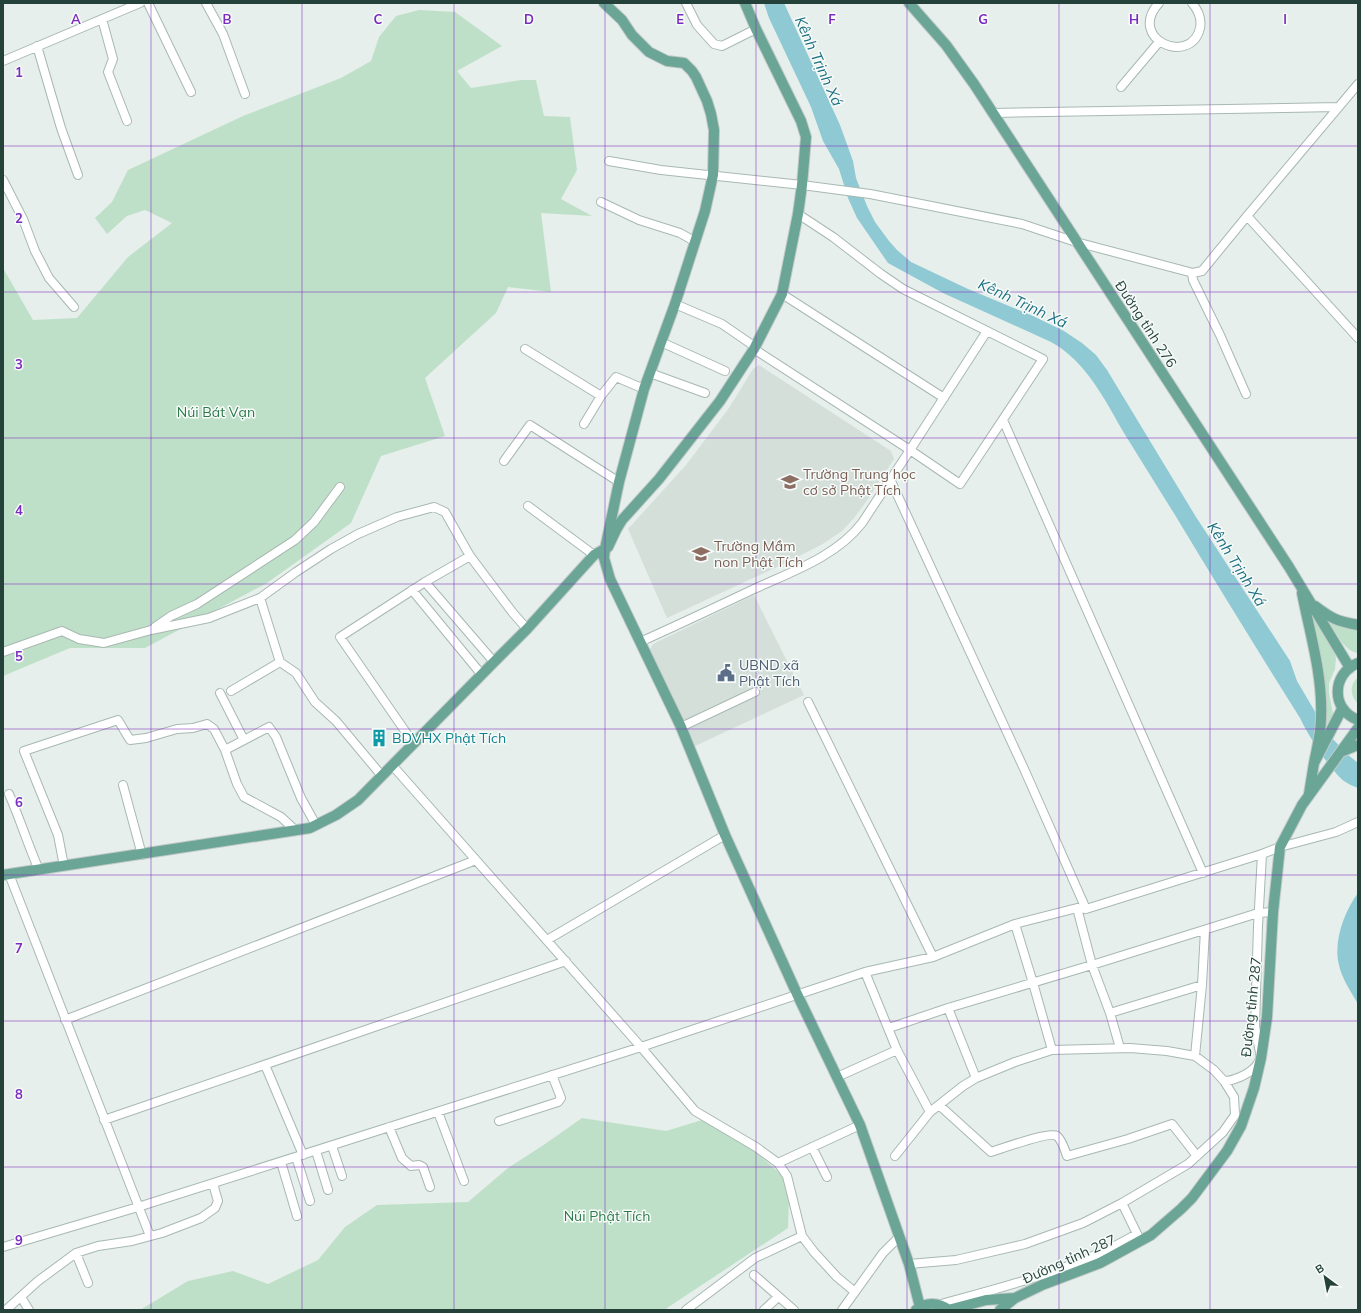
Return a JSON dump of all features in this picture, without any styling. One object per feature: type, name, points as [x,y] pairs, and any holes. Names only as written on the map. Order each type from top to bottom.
[{"type":"main road","points":[[6,875],[310,828],[336,815],[358,800],[527,629],[594,555],[605,549],[610,543],[622,520],[659,479],[720,401],[754,348],[782,294],[798,214],[806,137],[804,128],[745,3]]},
{"type":"main road","name":"Đường tỉnh 276","points":[[909,3],[946,45],[966,71],[1301,588],[1354,665]]},
{"type":"main road","points":[[610,5],[632,35],[649,52],[667,61],[684,63],[696,77],[712,114],[714,130],[712,175],[705,211],[644,389],[619,482],[604,558],[610,579],[680,727],[725,835],[797,994],[860,1125],[909,1264],[918,1309],[931,1304],[938,1305],[948,1310]]},
{"type":"main road","points":[[1301,588],[1320,687],[1321,718],[1314,763]]},
{"type":"main road","points":[[1312,604],[1331,618],[1341,622],[1358,625]]},
{"type":"main road","points":[[1354,665],[1343,675],[1338,687],[1338,700],[1342,709],[1348,715],[1358,720]]},
{"type":"main road","name":"Đường tỉnh 287","points":[[1308,796],[1314,763],[1342,709]]},
{"type":"main road","name":"Đường tỉnh 287","points":[[1000,1310],[1015,1298],[1042,1285],[1100,1263],[1138,1238],[1151,1235],[1192,1198],[1227,1151],[1236,1136],[1243,1119],[1254,1088],[1262,1058],[1267,1017],[1273,912],[1280,847],[1302,805],[1358,728]]},
{"type":"main road","points":[[1341,752],[1358,745]]},
{"type":"main road","name":"Đường tỉnh 287","points":[[948,1310],[986,1300],[1015,1298]]},
{"type":"street","points":[[3,62],[37,46],[140,3]]},
{"type":"street","points":[[148,3],[191,92]]},
{"type":"street","points":[[206,3],[223,34],[245,94]]},
{"type":"street","points":[[686,3],[697,25],[714,44],[718,46],[722,46],[756,29]]},
{"type":"street","points":[[1159,3],[1153,10],[1150,18],[1150,27],[1153,35],[1159,42],[1174,48],[1189,44],[1199,31],[1201,23],[1200,15],[1192,3]]},
{"type":"street","points":[[102,19],[113,59],[108,72],[128,121]]},
{"type":"street","points":[[1121,87],[1159,42]]},
{"type":"street","points":[[37,46],[60,128],[78,175]]},
{"type":"street","points":[[609,161],[661,170],[870,194],[1022,224],[1076,242],[1196,273],[1202,271],[1358,84]]},
{"type":"street","points":[[993,113],[1338,107]]},
{"type":"street","points":[[3,180],[23,220],[35,251],[49,278],[74,307]]},
{"type":"street","points":[[601,202],[639,220],[680,233],[694,241]]},
{"type":"street","points":[[674,304],[722,324],[754,348],[960,484],[1043,359],[903,289],[798,214]]},
{"type":"street","points":[[1247,216],[1357,334]]},
{"type":"street","points":[[1192,273],[1193,280],[1246,394]]},
{"type":"street","points":[[782,294],[944,398]]},
{"type":"street","points":[[640,642],[833,550],[855,533],[987,331]]},
{"type":"street","points":[[661,342],[725,371]]},
{"type":"street","points":[[525,349],[601,396]]},
{"type":"street","points":[[650,373],[705,393]]},
{"type":"street","points":[[584,424],[601,396],[616,377],[644,389]]},
{"type":"street","points":[[1003,420],[1203,873]]},
{"type":"street","points":[[504,461],[530,425],[619,482]]},
{"type":"street","points":[[890,479],[1025,771],[1086,909]]},
{"type":"street","points":[[151,630],[171,616],[197,604],[295,540],[314,522],[340,487]]},
{"type":"street","points":[[528,506],[594,555]]},
{"type":"street","points":[[3,652],[62,631],[79,639],[104,643],[151,630],[209,618],[260,598],[319,556],[358,534],[397,517],[434,507],[445,512],[470,556],[527,629]]},
{"type":"street","points":[[414,744],[340,637],[412,590],[470,556]]},
{"type":"street","points":[[425,582],[494,662]]},
{"type":"street","points":[[412,590],[482,675]]},
{"type":"street","points":[[260,598],[280,662],[296,673],[315,702],[336,721],[382,776]]},
{"type":"street","points":[[231,691],[280,662]]},
{"type":"street","points":[[680,727],[755,692]]},
{"type":"street","points":[[220,693],[244,740]]},
{"type":"street","points":[[808,702],[933,957]]},
{"type":"street","points":[[64,866],[58,835],[24,751],[118,720],[130,740],[146,738],[177,729],[193,728],[207,724],[214,729],[225,750],[244,797],[281,817],[295,830]]},
{"type":"street","points":[[225,750],[269,727],[276,737],[301,798],[316,825]]},
{"type":"street","points":[[392,765],[566,961],[695,1111],[756,1147],[778,1163],[788,1176],[802,1236],[814,1252],[855,1292]]},
{"type":"street","points":[[123,785],[142,854]]},
{"type":"street","points":[[9,794],[20,819],[29,848],[39,870]]},
{"type":"street","points":[[3,1248],[332,1146],[641,1047],[865,972],[933,957],[1015,924],[1076,908],[1086,909],[1203,873],[1280,847],[1336,832],[1358,822]]},
{"type":"street","points":[[547,940],[725,835]]},
{"type":"street","points":[[1224,1080],[1230,1081],[1253,1069],[1262,1058],[1255,1028],[1258,913],[1262,854]]},
{"type":"street","points":[[65,1020],[476,860]]},
{"type":"street","points":[[6,875],[150,1236]]},
{"type":"street","points":[[1076,908],[1092,965],[1110,1013],[1120,1048]]},
{"type":"street","points":[[889,1028],[948,1008],[1258,913],[1273,912]]},
{"type":"street","points":[[1015,924],[1052,1050]]},
{"type":"street","points":[[1195,1056],[1206,930]]},
{"type":"street","points":[[104,1120],[566,961]]},
{"type":"street","points":[[865,972],[897,1050],[930,1112]]},
{"type":"street","points":[[1110,1013],[1202,985]]},
{"type":"street","points":[[948,1008],[976,1078]]},
{"type":"street","points":[[894,1156],[930,1112],[976,1078],[1015,1062],[1052,1050],[1120,1048],[1167,1051],[1195,1056],[1214,1070],[1224,1080],[1234,1097],[1235,1115],[1223,1132],[1188,1164],[1122,1203],[1083,1223],[1025,1244],[956,1260],[909,1264]]},
{"type":"street","points":[[837,1077],[897,1050]]},
{"type":"street","points":[[265,1065],[300,1156],[310,1201]]},
{"type":"street","points":[[499,1121],[558,1102],[561,1098],[552,1075]]},
{"type":"street","points":[[939,1105],[991,1152],[1041,1136],[1053,1135],[1057,1136],[1061,1141],[1067,1156],[1172,1124],[1197,1156]]},
{"type":"street","points":[[438,1112],[464,1181]]},
{"type":"street","points":[[778,1163],[860,1125]]},
{"type":"street","points":[[389,1127],[402,1158],[412,1166],[418,1165],[423,1167],[430,1187]]},
{"type":"street","points":[[332,1146],[342,1176]]},
{"type":"street","points":[[812,1147],[826,1177]]},
{"type":"street","points":[[316,1151],[328,1190]]},
{"type":"street","points":[[281,1162],[297,1216]]},
{"type":"street","points":[[6,1310],[38,1281],[76,1253],[98,1246],[162,1233],[201,1218],[215,1208],[218,1201],[213,1184]]},
{"type":"street","points":[[938,1305],[1012,1284],[1089,1259],[1138,1238],[1122,1203]]},
{"type":"street","points":[[686,1310],[755,1258],[802,1236]]},
{"type":"street","points":[[842,1310],[883,1254],[899,1237]]},
{"type":"street","points":[[76,1253],[88,1282]]},
{"type":"street","points":[[754,1275],[794,1310]]},
{"type":"street","points":[[20,1297],[29,1310]]},
{"type":"street","points":[[764,1310],[778,1297]]},
{"type":"shaded area","name":"Trường Trung học cơ sở Phật Tích","points":[[759,365],[891,451],[894,459],[868,499],[842,531],[821,545],[775,568],[667,618],[628,529],[686,465],[729,408],[753,369]]},
{"type":"shaded area","name":"UBND xã Phật Tích","points":[[754,595],[804,695],[693,747],[687,733],[690,728],[685,720],[678,716],[649,651],[653,644]]},
{"type":"green space","name":"Núi Bát Vạn","points":[[419,10],[455,12],[502,46],[457,71],[471,88],[521,80],[536,80],[544,116],[570,117],[577,170],[561,199],[592,216],[541,213],[551,292],[508,287],[496,313],[425,378],[445,436],[381,456],[351,523],[267,583],[145,648],[70,648],[3,676],[3,268],[33,320],[77,318],[128,257],[172,223],[145,210],[127,216],[107,234],[95,218],[112,202],[128,170],[243,116],[341,78],[371,61],[379,37],[396,16]]},
{"type":"green space","points":[[1312,616],[1332,645],[1336,658],[1335,669],[1329,683],[1329,693],[1333,714],[1323,732]]},
{"type":"green space","points":[[1330,621],[1358,627],[1358,653],[1353,652],[1345,646],[1330,624]]},
{"type":"green space","points":[[1358,677],[1358,704],[1353,698],[1352,687],[1353,683]]},
{"type":"green space","name":"Núi Phật Tích","points":[[582,1118],[666,1131],[702,1120],[749,1146],[785,1178],[789,1197],[788,1228],[664,1310],[140,1310],[188,1281],[233,1271],[268,1284],[318,1260],[345,1227],[377,1205],[468,1202],[508,1168]]},
{"type":"water","name":"Kênh Trịnh Xá","points":[[764,3],[784,3],[840,125],[853,161],[856,178],[867,206],[875,222],[897,250],[911,262],[1064,331],[1096,355],[1107,370],[1196,517],[1290,661],[1297,681],[1331,737],[1358,763],[1358,788],[1338,776],[1320,752],[1094,382],[1084,370],[1063,350],[1051,342],[943,293],[888,263],[857,218],[848,198],[839,169],[823,141],[811,107],[769,18]]},
{"type":"water","points":[[1358,893],[1358,1004],[1340,970],[1337,947],[1344,918]]},
{"type":"place","name":"Trường Trung học cơ sở Phật Tích","points":[[790,482]]},
{"type":"place","name":"Trường Mầm non Phật Tích","points":[[701,554]]},
{"type":"place","name":"UBND xã Phật Tích","points":[[726,673]]},
{"type":"place","name":"BDVHX Phật Tích","points":[[379,738]]}]
